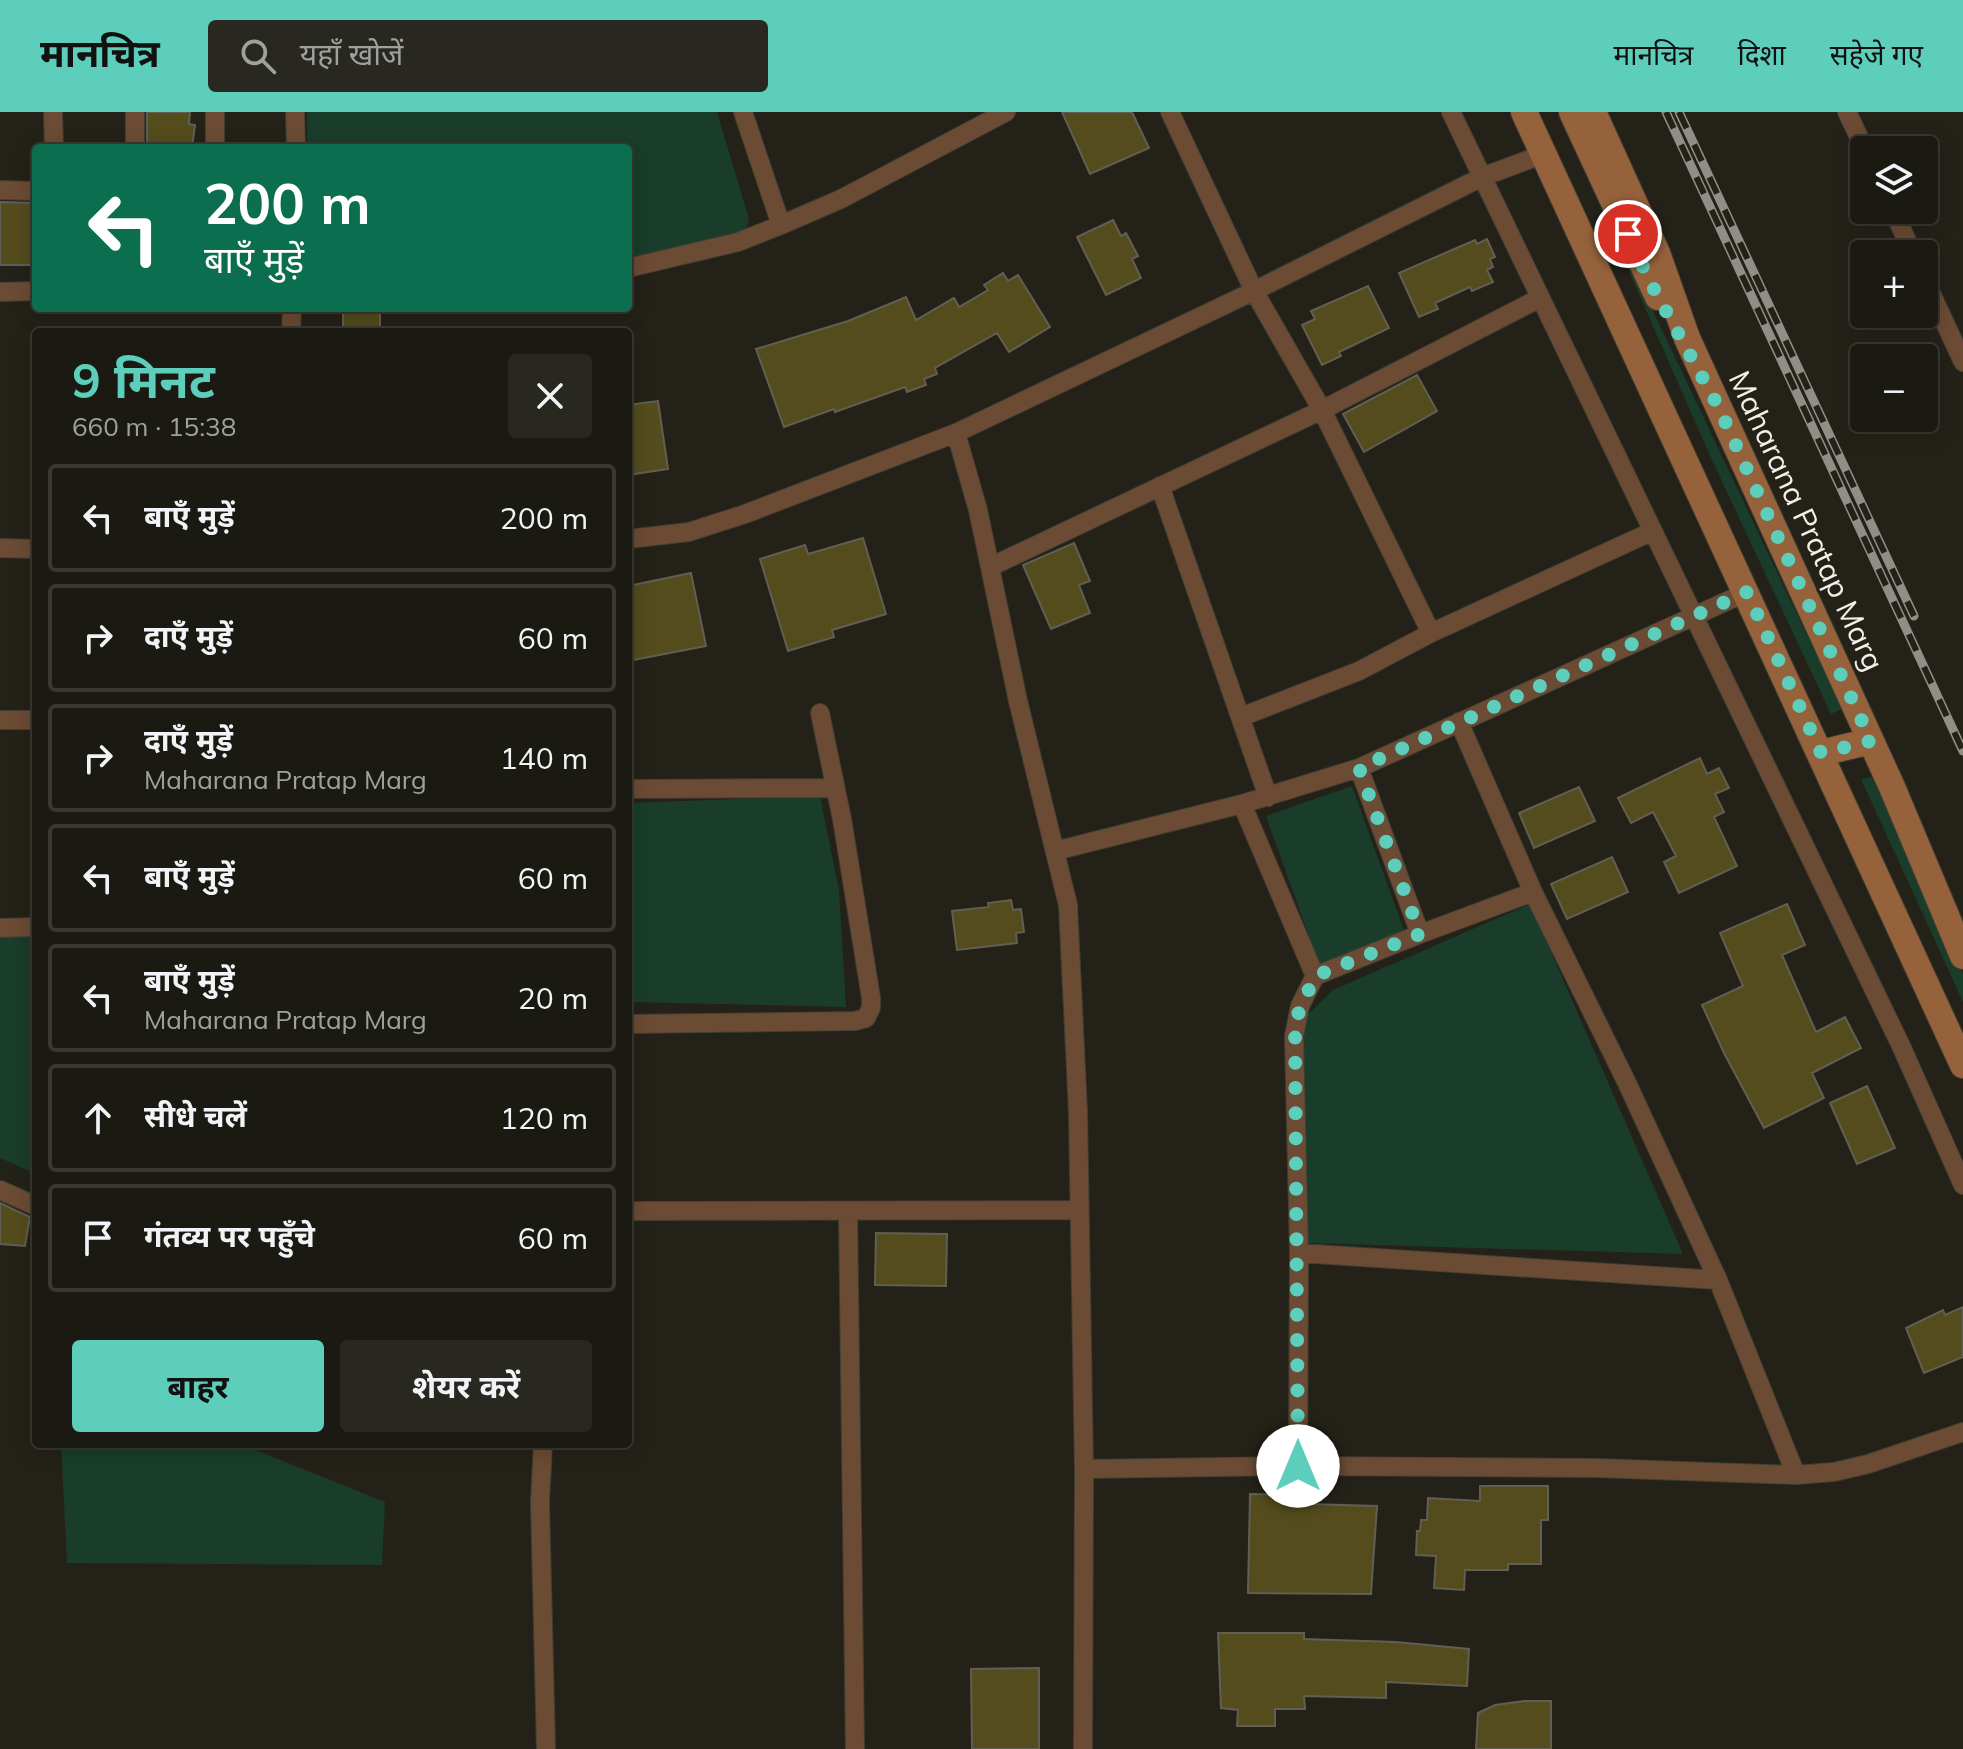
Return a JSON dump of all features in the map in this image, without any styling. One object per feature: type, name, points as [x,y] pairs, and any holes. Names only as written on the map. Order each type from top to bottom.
[{"type":"main road","points":[[1524,112],[1963,1065]]},
{"type":"main road","points":[[1572,112],[1646,274],[1718,406]]},
{"type":"main road","name":"Maharana Pratap Marg","points":[[1593,112],[1657,253],[1687,338],[1871,741],[1963,956]]},
{"type":"main road","points":[[1821,753],[1871,741]]},
{"type":"street","points":[[53,112],[54,144]]},
{"type":"street","points":[[135,112],[135,144]]},
{"type":"street","points":[[215,112],[215,144]]},
{"type":"street","points":[[295,112],[296,144]]},
{"type":"street","points":[[743,112],[781,225]]},
{"type":"street","points":[[632,267],[738,242],[781,225],[841,199],[970,121],[1006,112]]},
{"type":"street","points":[[1170,112],[1254,291],[1322,410],[1431,633]]},
{"type":"street","points":[[1451,112],[1902,1048],[1963,1185]]},
{"type":"street","points":[[1847,112],[1858,136]]},
{"type":"street","points":[[632,539],[689,532],[731,519],[956,433],[1254,291],[1482,177],[1544,154]]},
{"type":"street","points":[[0,190],[32,191]]},
{"type":"street","points":[[0,292],[32,291]]},
{"type":"street","points":[[990,567],[1322,410],[1540,298]]},
{"type":"street","points":[[1938,308],[1963,362]]},
{"type":"street","points":[[956,433],[978,510],[1018,701],[1068,905],[1077,1096],[1084,1469],[1083,1749]]},
{"type":"street","points":[[1160,486],[1268,797]]},
{"type":"street","points":[[1241,717],[1359,671],[1431,633],[1653,531]]},
{"type":"street","points":[[0,548],[32,549]]},
{"type":"street","points":[[1055,851],[1268,797],[1359,768],[1747,592]]},
{"type":"street","points":[[632,1024],[855,1021],[866,1018],[871,1008],[871,998],[820,713]]},
{"type":"street","points":[[0,720],[32,720]]},
{"type":"street","points":[[1459,722],[1533,892],[1627,1083],[1718,1280],[1796,1475]]},
{"type":"street","points":[[1359,768],[1420,934]]},
{"type":"street","points":[[632,789],[835,788]]},
{"type":"street","points":[[1242,804],[1315,976]]},
{"type":"street","points":[[1298,1466],[1299,1253],[1294,1036],[1300,1006],[1315,976],[1533,892]]},
{"type":"street","points":[[0,928],[32,927]]},
{"type":"street","points":[[0,1190],[32,1204]]},
{"type":"street","points":[[632,1211],[1079,1210]]},
{"type":"street","points":[[848,1212],[855,1749]]},
{"type":"street","points":[[1299,1253],[1718,1280]]},
{"type":"street","points":[[1084,1469],[1298,1466],[1597,1468],[1796,1475],[1834,1472],[1868,1464],[1963,1432]]},
{"type":"street","points":[[543,1448],[540,1502],[546,1749]]},
{"type":"green space","points":[[307,112],[717,112],[749,219],[746,229],[679,258],[632,266],[632,144],[307,144]]},
{"type":"green space","points":[[1597,193],[1842,709],[1831,714],[1711,458]]},
{"type":"green space","points":[[1872,777],[1963,973],[1963,1002],[1861,779]]},
{"type":"green space","points":[[1352,786],[1406,936],[1320,967],[1266,816]]},
{"type":"green space","points":[[820,796],[839,891],[846,1007],[632,1002],[632,803]]},
{"type":"green space","points":[[1530,904],[1683,1254],[1306,1243],[1301,1021],[1333,990]]},
{"type":"green space","points":[[0,930],[32,931],[32,1172],[0,1158]]},
{"type":"green space","points":[[61,1448],[251,1448],[385,1502],[382,1565],[67,1563]]},
{"type":"building","points":[[147,112],[190,112],[189,124],[195,125],[193,144],[147,144]]},
{"type":"building","points":[[1062,112],[1132,112],[1149,148],[1090,174]]},
{"type":"building","points":[[0,202],[32,203],[32,265],[0,265]]},
{"type":"building","points":[[1113,220],[1121,236],[1126,233],[1138,256],[1132,259],[1141,278],[1106,295],[1077,237]]},
{"type":"building","points":[[1487,239],[1495,257],[1490,259],[1493,267],[1487,270],[1493,282],[1472,291],[1470,287],[1435,303],[1438,309],[1419,317],[1399,273],[1475,240],[1477,244]]},
{"type":"building","points":[[1003,273],[1008,281],[1018,275],[1050,327],[1009,352],[997,333],[935,368],[937,374],[924,379],[926,385],[907,392],[905,387],[784,427],[756,349],[848,321],[906,297],[916,320],[954,298],[959,307],[988,290],[984,285]]},
{"type":"building","points":[[1368,286],[1389,328],[1339,352],[1341,356],[1322,365],[1302,325],[1315,319],[1311,311]]},
{"type":"building","points":[[343,312],[380,312],[380,328],[343,328]]},
{"type":"building","points":[[1417,375],[1437,411],[1364,452],[1343,414]]},
{"type":"building","points":[[658,401],[668,469],[632,474],[632,404]]},
{"type":"building","points":[[863,538],[886,614],[832,630],[834,637],[788,651],[760,559],[805,545],[808,554]]},
{"type":"building","points":[[1074,543],[1090,581],[1079,585],[1090,613],[1051,629],[1023,565]]},
{"type":"building","points":[[691,573],[706,646],[632,660],[632,585]]},
{"type":"building","points":[[1700,758],[1707,774],[1719,768],[1729,788],[1715,794],[1724,812],[1714,817],[1737,866],[1679,893],[1664,862],[1676,856],[1653,812],[1631,823],[1618,798]]},
{"type":"building","points":[[1579,787],[1595,821],[1534,848],[1519,813]]},
{"type":"building","points":[[1612,857],[1628,892],[1567,919],[1551,884]]},
{"type":"building","points":[[1011,900],[1013,910],[1021,909],[1024,932],[1016,933],[1017,943],[957,950],[952,911],[989,907],[988,903]]},
{"type":"building","points":[[1787,904],[1805,945],[1782,955],[1816,1032],[1845,1017],[1861,1048],[1812,1073],[1824,1098],[1764,1128],[1702,1005],[1743,986],[1720,933]]},
{"type":"building","points":[[1867,1086],[1895,1148],[1857,1164],[1830,1103]]},
{"type":"building","points":[[0,1203],[30,1217],[25,1246],[0,1244]]},
{"type":"building","points":[[876,1233],[947,1234],[946,1286],[875,1285]]},
{"type":"building","points":[[1963,1307],[1963,1357],[1924,1373],[1906,1328],[1943,1310],[1945,1315]]},
{"type":"building","points":[[1480,1486],[1548,1486],[1548,1520],[1541,1520],[1541,1564],[1508,1564],[1508,1570],[1465,1570],[1464,1590],[1434,1588],[1436,1556],[1416,1555],[1417,1531],[1420,1531],[1421,1520],[1427,1520],[1428,1498],[1480,1501]]},
{"type":"building","points":[[1250,1494],[1308,1495],[1308,1504],[1377,1506],[1371,1594],[1248,1593]]},
{"type":"building","points":[[1218,1633],[1304,1633],[1304,1639],[1396,1642],[1469,1649],[1467,1686],[1386,1682],[1386,1698],[1304,1696],[1305,1709],[1275,1709],[1275,1726],[1237,1726],[1238,1710],[1221,1708]]},
{"type":"building","points":[[1039,1668],[1039,1749],[972,1749],[971,1669]]},
{"type":"building","points":[[1551,1701],[1551,1749],[1476,1749],[1478,1713],[1495,1705]]},
{"type":"railway","points":[[1666,112],[1963,751]]},
{"type":"railway","points":[[1679,112],[1914,616]]},
{"type":"route","points":[[1298,1466],[1299,1253],[1295,1021],[1315,976],[1420,934],[1359,768],[1747,592],[1821,753],[1871,741],[1718,406],[1639,261],[1628,234]]}]
